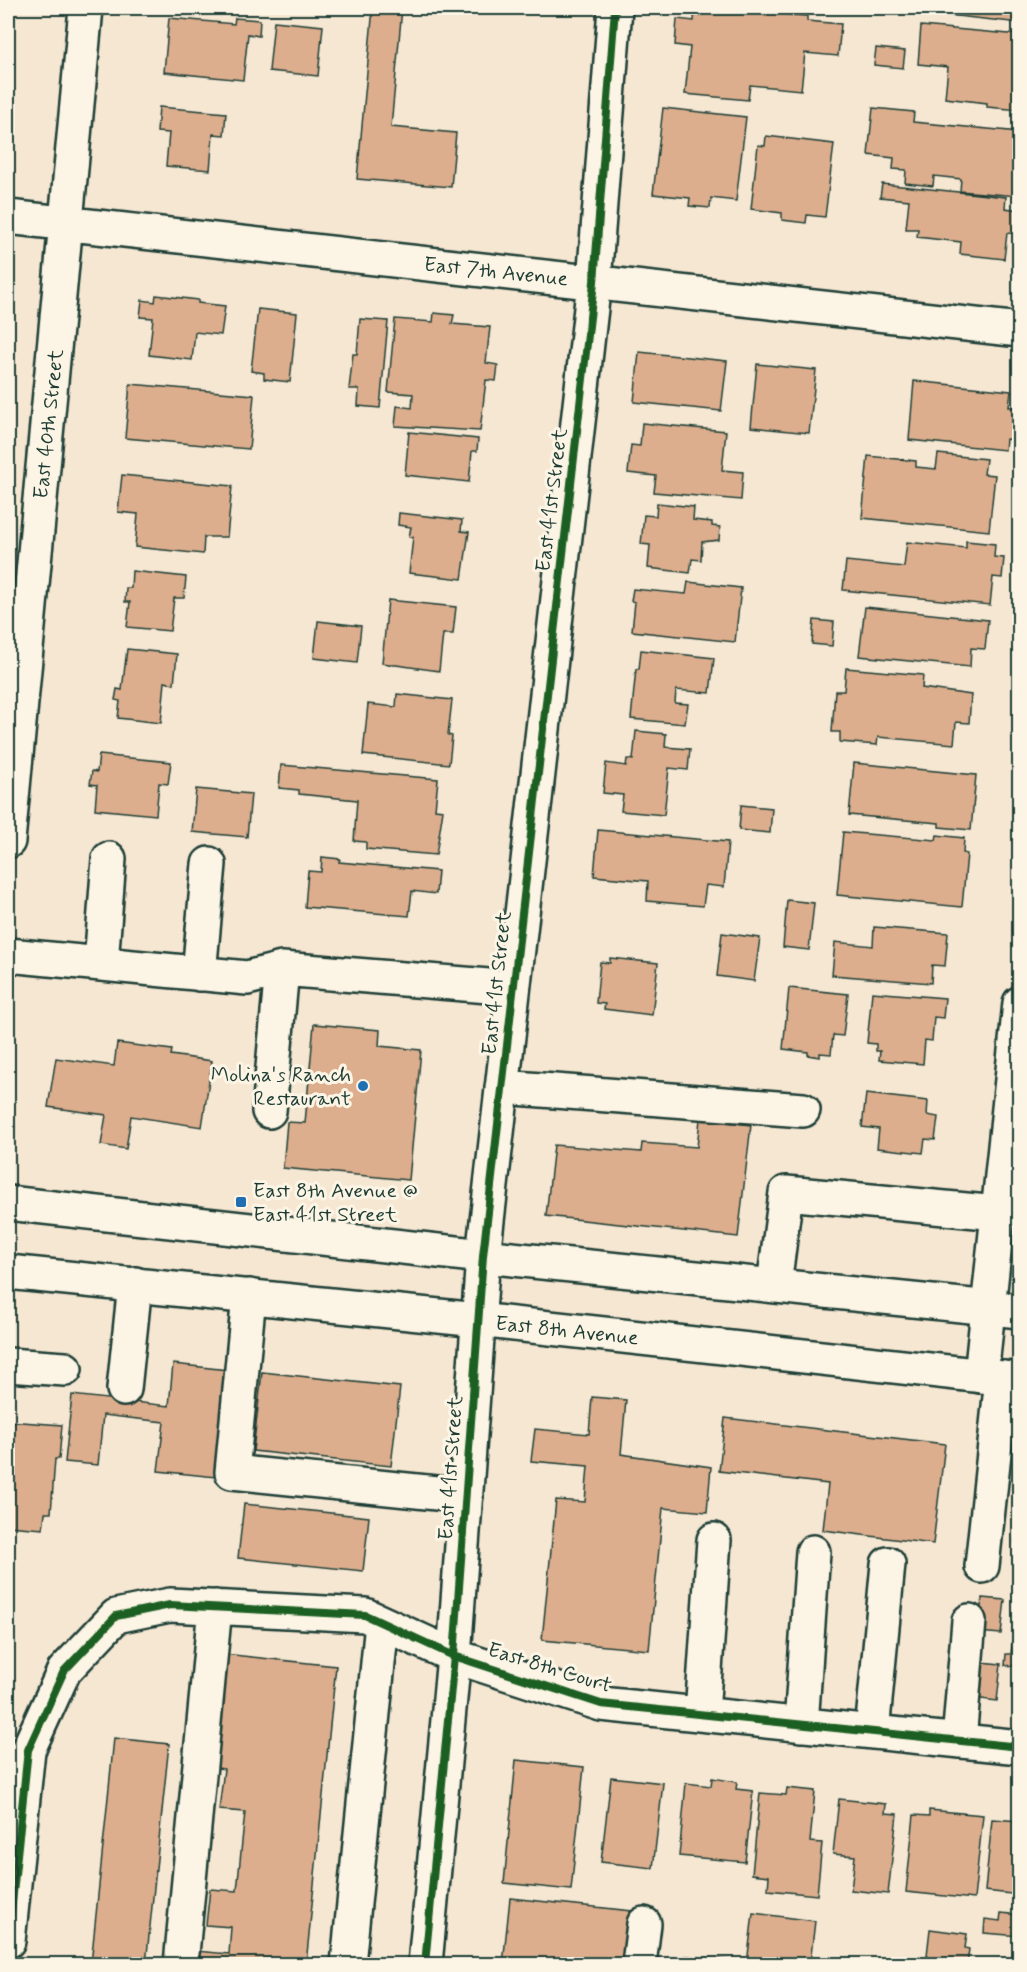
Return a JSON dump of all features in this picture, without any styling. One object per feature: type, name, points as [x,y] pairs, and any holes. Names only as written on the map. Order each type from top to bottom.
[{"type":"street","name":"East 40th Street","points":[[8,841],[68,224],[86,8]]},
{"type":"street","name":"East 41st Street","points":[[425,1965],[454,1656],[483,1256],[594,282],[615,8]]},
{"type":"street","name":"East 7th Avenue","points":[[8,217],[1020,330]]},
{"type":"street","points":[[101,964],[109,859]]},
{"type":"street","points":[[199,974],[209,864]]},
{"type":"street","points":[[8,955],[247,978],[282,969],[513,988]]},
{"type":"street","points":[[269,1111],[282,969]]},
{"type":"street","points":[[982,1566],[1006,1452],[1001,1378],[1004,1309],[998,1213],[1020,1003]]},
{"type":"street","points":[[502,1087],[803,1110]]},
{"type":"street","points":[[774,1285],[786,1193],[998,1213]]},
{"type":"street","points":[[8,1203],[483,1256],[1004,1309]]},
{"type":"street","name":"East 8th Avenue","points":[[8,1272],[478,1320],[1001,1378]]},
{"type":"street","points":[[124,1389],[135,1284]]},
{"type":"street","points":[[249,1296],[232,1472],[466,1496]]},
{"type":"street","points":[[8,1365],[65,1369]]},
{"type":"street","points":[[702,1714],[714,1540]]},
{"type":"street","points":[[801,1725],[813,1552]]},
{"type":"street","points":[[872,1732],[888,1564]]},
{"type":"street","name":"East 8th Court","points":[[8,1941],[28,1750],[64,1671],[116,1617],[170,1605],[365,1615],[454,1656],[601,1704],[1020,1747]]},
{"type":"street","points":[[181,1965],[215,1607]]},
{"type":"street","points":[[959,1741],[969,1621]]},
{"type":"street","points":[[348,1965],[382,1623]]},
{"type":"street","points":[[639,1965],[644,1924]]},
{"type":"building","points":[[373,8],[402,8],[391,127],[456,133],[451,187],[357,179]]},
{"type":"building","points":[[695,8],[807,16],[807,21],[841,24],[838,56],[805,53],[801,90],[750,85],[748,100],[685,94],[690,47],[675,45],[677,19],[694,21]]},
{"type":"building","points":[[949,8],[1020,8],[1020,23],[948,15]]},
{"type":"building","points":[[169,18],[234,24],[235,18],[260,20],[259,36],[248,34],[243,80],[164,72]]},
{"type":"building","points":[[274,21],[323,26],[318,76],[269,71]]},
{"type":"building","points":[[921,26],[1020,35],[1020,110],[987,107],[987,103],[945,98],[948,67],[918,64]]},
{"type":"building","points":[[876,48],[905,51],[903,68],[874,65]]},
{"type":"building","points":[[159,107],[226,113],[224,135],[213,134],[210,170],[166,166],[169,133],[157,132]]},
{"type":"building","points":[[663,108],[746,117],[736,201],[711,198],[710,208],[689,206],[690,198],[653,194]]},
{"type":"building","points":[[873,108],[914,112],[913,122],[1020,132],[1018,196],[960,191],[961,179],[934,176],[933,186],[905,183],[906,170],[893,169],[894,158],[868,155]]},
{"type":"building","points":[[766,136],[834,144],[825,217],[807,215],[806,223],[782,220],[782,213],[751,209],[758,145],[765,146]]},
{"type":"building","points":[[882,184],[1006,197],[1005,208],[1020,210],[1018,234],[1007,233],[1004,259],[960,254],[961,242],[917,237],[918,229],[906,229],[909,200],[880,197]]},
{"type":"building","points":[[156,295],[225,306],[221,335],[195,332],[192,360],[149,355],[153,318],[140,317],[142,300],[155,302]]},
{"type":"building","points":[[258,309],[297,313],[290,382],[264,379],[264,373],[251,371]]},
{"type":"building","points":[[434,313],[454,315],[452,324],[490,327],[486,363],[498,365],[496,381],[486,380],[480,431],[395,426],[397,406],[412,408],[413,394],[388,392],[395,319],[433,322]]},
{"type":"building","points":[[360,319],[388,321],[380,408],[358,406],[359,389],[349,389],[353,354],[357,354]]},
{"type":"building","points":[[639,352],[727,361],[721,411],[634,402]]},
{"type":"building","points":[[757,364],[816,370],[809,433],[751,427]]},
{"type":"building","points":[[914,381],[1011,391],[1009,407],[1018,407],[1014,440],[1006,439],[1005,450],[909,440]]},
{"type":"building","points":[[130,384],[254,395],[249,449],[125,438]]},
{"type":"building","points":[[642,423],[726,431],[722,470],[743,472],[741,500],[654,492],[656,476],[628,473],[631,445],[640,446]]},
{"type":"building","points":[[409,432],[478,439],[477,451],[472,451],[469,482],[405,475]]},
{"type":"building","points":[[938,454],[986,459],[984,474],[995,475],[989,531],[862,518],[868,456],[916,461],[916,467],[936,469]]},
{"type":"building","points":[[122,475],[232,486],[227,537],[204,537],[203,554],[135,547],[138,514],[118,512]]},
{"type":"building","points":[[657,503],[694,507],[693,520],[712,522],[712,526],[720,527],[719,540],[702,542],[701,560],[692,559],[690,573],[648,568],[650,545],[641,544],[644,515],[656,516]]},
{"type":"building","points":[[399,513],[462,520],[461,531],[469,532],[462,579],[409,573],[413,537],[409,537],[411,527],[398,525]]},
{"type":"building","points":[[966,541],[995,544],[994,557],[1004,558],[1002,578],[993,577],[990,605],[843,590],[846,561],[904,567],[907,542],[966,548]]},
{"type":"building","points":[[132,571],[186,577],[184,598],[174,598],[170,631],[127,627],[130,602],[125,602],[126,588],[131,588]]},
{"type":"building","points":[[688,582],[741,588],[735,642],[632,631],[635,602],[631,601],[633,589],[686,594]]},
{"type":"building","points":[[388,600],[456,607],[453,634],[443,634],[439,671],[382,663]]},
{"type":"building","points":[[865,607],[988,620],[985,649],[971,648],[970,667],[859,656]]},
{"type":"building","points":[[814,620],[834,622],[832,646],[812,644]]},
{"type":"building","points":[[318,621],[361,626],[357,663],[314,658]]},
{"type":"building","points":[[127,649],[177,654],[174,684],[165,682],[161,723],[118,718],[120,701],[115,700],[117,689],[122,690]]},
{"type":"building","points":[[641,650],[714,658],[710,693],[676,690],[675,703],[688,704],[685,724],[631,719],[636,669],[639,669]]},
{"type":"building","points":[[846,668],[923,675],[922,688],[971,695],[969,723],[956,722],[954,744],[878,737],[877,745],[840,742],[840,732],[832,732],[835,691],[844,691]]},
{"type":"building","points":[[397,694],[452,700],[448,735],[452,736],[449,764],[363,755],[368,704],[396,707]]},
{"type":"building","points":[[636,731],[666,734],[665,747],[690,749],[688,770],[669,768],[664,815],[621,811],[623,795],[603,793],[606,763],[626,766],[627,759],[633,760]]},
{"type":"building","points":[[99,755],[171,762],[168,784],[159,783],[156,815],[95,809],[97,785],[90,784],[92,771],[97,772]]},
{"type":"building","points":[[854,763],[976,775],[971,830],[939,827],[939,823],[849,815]]},
{"type":"building","points":[[281,765],[438,779],[435,809],[443,810],[436,855],[366,849],[366,842],[354,841],[357,800],[299,794],[299,790],[279,788]]},
{"type":"building","points":[[196,789],[251,794],[247,837],[192,832]]},
{"type":"building","points":[[741,805],[772,808],[770,833],[739,830]]},
{"type":"building","points":[[598,830],[728,842],[724,887],[706,885],[703,906],[647,901],[648,881],[594,876]]},
{"type":"building","points":[[843,832],[936,840],[937,835],[964,838],[963,853],[967,854],[962,907],[837,895]]},
{"type":"building","points":[[322,857],[340,859],[339,862],[438,871],[436,894],[412,891],[409,916],[305,907],[308,871],[321,872]]},
{"type":"building","points":[[787,900],[814,903],[809,950],[783,947]]},
{"type":"building","points":[[874,927],[948,933],[945,966],[932,965],[931,983],[832,975],[835,942],[873,946]]},
{"type":"building","points":[[722,933],[760,938],[754,981],[717,976]]},
{"type":"building","points":[[610,958],[658,963],[652,1015],[604,1009],[605,1004],[596,1003],[600,962],[610,963]]},
{"type":"building","points":[[789,988],[848,994],[843,1036],[833,1035],[831,1054],[820,1053],[820,1057],[808,1055],[808,1052],[783,1049]]},
{"type":"building","points":[[872,992],[945,998],[943,1018],[934,1017],[932,1041],[925,1040],[923,1064],[879,1060],[880,1051],[876,1051],[876,1044],[867,1043]]},
{"type":"building","name":"Molina's Ranch Restaurant","points":[[314,1024],[380,1030],[379,1046],[421,1050],[409,1180],[283,1168],[287,1122],[305,1123]]},
{"type":"building","points":[[117,1043],[172,1050],[171,1055],[212,1061],[202,1127],[131,1116],[126,1149],[101,1145],[106,1115],[48,1107],[56,1058],[114,1066]]},
{"type":"building","points":[[866,1094],[928,1101],[927,1115],[938,1117],[935,1140],[925,1139],[923,1153],[877,1148],[879,1129],[862,1127]]},
{"type":"building","points":[[700,1119],[751,1125],[738,1237],[546,1216],[554,1145],[641,1152],[642,1143],[697,1147]]},
{"type":"building","points":[[173,1364],[228,1370],[216,1477],[158,1471],[164,1422],[103,1415],[98,1465],[65,1462],[72,1395],[169,1406]]},
{"type":"building","points":[[262,1372],[400,1387],[391,1466],[253,1451]]},
{"type":"building","points":[[592,1397],[626,1400],[621,1454],[711,1467],[707,1512],[663,1508],[649,1650],[542,1640],[556,1500],[585,1502],[588,1466],[531,1461],[535,1429],[589,1434]]},
{"type":"building","points":[[725,1418],[945,1444],[933,1544],[823,1530],[828,1484],[719,1471]]},
{"type":"building","points":[[8,1421],[62,1425],[59,1459],[55,1459],[51,1513],[45,1513],[43,1529],[8,1526]]},
{"type":"building","points":[[1020,1491],[1020,1543],[1015,1543]]},
{"type":"building","points":[[244,1504],[369,1517],[363,1571],[238,1558]]},
{"type":"building","points":[[982,1598],[1005,1600],[1001,1634],[978,1632]]},
{"type":"building","points":[[1017,1600],[1020,1600],[1020,1667],[1005,1665],[1006,1654],[1011,1654]]},
{"type":"building","points":[[224,1654],[336,1666],[306,1964],[195,1964],[196,1951],[229,1954],[231,1927],[206,1925],[210,1889],[237,1891],[245,1812],[219,1810],[224,1769],[212,1767]]},
{"type":"building","points":[[970,1661],[1001,1664],[997,1701],[966,1697]]},
{"type":"building","points":[[114,1738],[169,1744],[146,1964],[91,1964]]},
{"type":"building","points":[[516,1760],[584,1767],[571,1890],[504,1883]]},
{"type":"building","points":[[611,1777],[663,1783],[653,1868],[601,1862]]},
{"type":"building","points":[[712,1778],[737,1782],[736,1789],[753,1791],[745,1862],[679,1856],[686,1783],[711,1786]]},
{"type":"building","points":[[787,1788],[815,1791],[810,1842],[822,1843],[817,1895],[768,1890],[769,1876],[752,1874],[760,1793],[786,1795]]},
{"type":"building","points":[[839,1799],[886,1804],[885,1813],[897,1814],[888,1894],[851,1890],[855,1856],[833,1854]]},
{"type":"building","points":[[929,1810],[983,1815],[974,1899],[906,1892],[914,1815],[929,1816]]},
{"type":"building","points":[[992,1819],[1020,1821],[1020,1895],[985,1891]]},
{"type":"building","points":[[510,1898],[632,1911],[627,1964],[503,1964]]},
{"type":"building","points":[[753,1913],[815,1921],[810,1964],[747,1964]]},
{"type":"building","points":[[1001,1913],[1020,1915],[1020,1936],[984,1933],[985,1919],[1000,1921]]},
{"type":"building","points":[[930,1929],[967,1934],[965,1948],[969,1949],[967,1964],[926,1964]]},
{"type":"building","points":[[686,1956],[733,1961],[733,1964],[685,1964]]},
{"type":"building","points":[[825,1958],[857,1960],[857,1964],[825,1964]]},
{"type":"cycle path","points":[[425,1964],[454,1656],[483,1256],[594,282],[615,8]]},
{"type":"cycle path","points":[[8,1941],[28,1750],[64,1671],[116,1616],[170,1605],[365,1615],[454,1656],[601,1704],[1020,1747]]},
{"type":"place","name":"Molina's Ranch Restaurant","points":[[363,1086]]},
{"type":"place","name":"East 8th Avenue @ East 41st Street","points":[[241,1202]]}]
